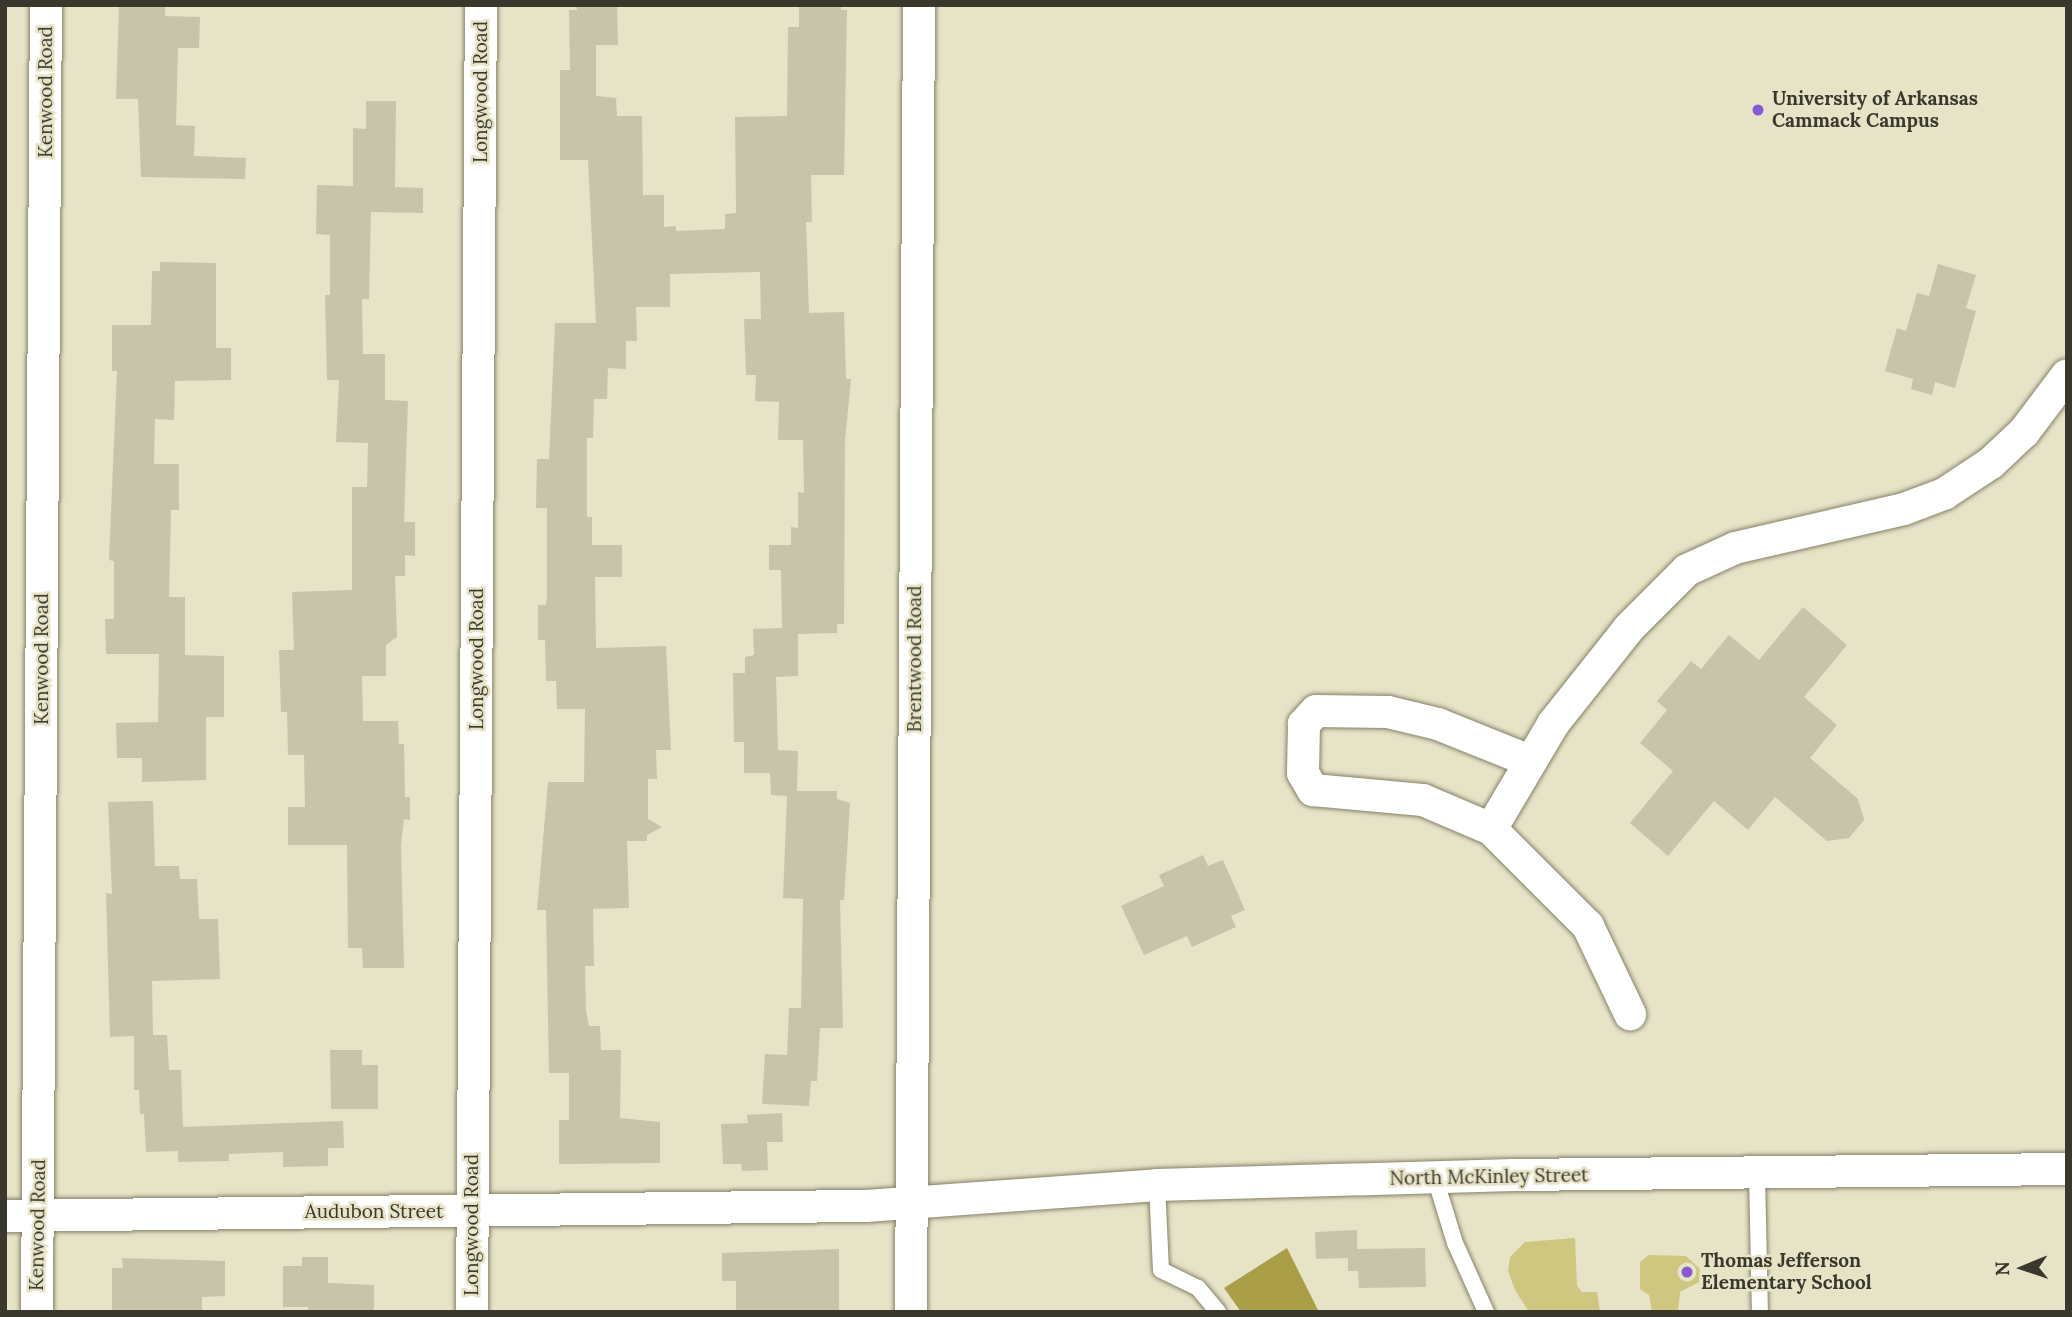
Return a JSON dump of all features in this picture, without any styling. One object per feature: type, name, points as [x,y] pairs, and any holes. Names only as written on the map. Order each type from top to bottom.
[{"type":"street","name":"Kenwood Road","points":[[37,1312],[20,1215],[46,5]]},
{"type":"street","name":"Longwood Road","points":[[472,1312],[481,5]]},
{"type":"street","name":"Brentwood Road","points":[[911,1312],[919,5]]},
{"type":"street","points":[[1491,829],[1530,761],[1629,628],[1687,570],[1735,548],[1904,509],[1944,494],[1991,463],[2025,432],[2067,376]]},
{"type":"street","points":[[1530,761],[1438,724],[1388,712],[1316,711],[1304,724],[1303,773],[1313,790],[1423,800],[1491,829],[1588,926],[1630,1014]]},
{"type":"street","name":"North McKinley Street","points":[[911,1204],[1157,1185],[1435,1178],[2067,1170]]},
{"type":"street","name":"Audubon Street","points":[[20,1215],[471,1212],[911,1204]]},
{"type":"lane","points":[[1757,1173],[1760,1312]]},
{"type":"lane","points":[[1435,1178],[1455,1243],[1486,1312]]},
{"type":"lane","points":[[1157,1185],[1158,1265],[1165,1274],[1198,1288],[1218,1312]]},
{"type":"shaded area","points":[[1575,1238],[1577,1286],[1582,1292],[1597,1292],[1600,1312],[1529,1312],[1515,1290],[1508,1271],[1510,1257],[1525,1242]]},
{"type":"shaded area","points":[[1287,1248],[1319,1312],[1241,1312],[1224,1288]]},
{"type":"shaded area","points":[[1649,1255],[1686,1256],[1700,1269],[1699,1282],[1680,1292],[1678,1312],[1652,1312],[1649,1295],[1640,1289],[1640,1262]]},
{"type":"building","points":[[119,5],[165,5],[165,16],[200,17],[199,48],[178,48],[176,125],[195,126],[194,156],[246,158],[245,179],[141,177],[138,99],[116,99]]},
{"type":"building","points":[[576,5],[617,5],[618,45],[596,45],[596,96],[616,98],[617,116],[642,116],[643,195],[664,195],[664,227],[676,226],[676,231],[725,229],[725,214],[736,213],[735,117],[787,116],[788,27],[799,27],[799,5],[841,5],[841,10],[847,10],[844,175],[811,175],[812,222],[806,222],[809,313],[844,312],[846,379],[851,379],[845,441],[844,624],[837,624],[837,633],[798,634],[798,676],[776,677],[778,750],[798,751],[797,791],[837,791],[837,799],[850,803],[844,900],[840,900],[843,1028],[820,1028],[817,1081],[811,1081],[809,1106],[762,1104],[765,1054],[787,1055],[789,1008],[801,1008],[803,899],[783,898],[787,796],[771,795],[770,773],[744,773],[744,742],[734,742],[733,673],[745,673],[745,657],[754,655],[753,629],[782,628],[781,570],[769,570],[769,545],[791,545],[791,527],[798,528],[798,492],[804,493],[803,440],[778,440],[779,402],[755,401],[756,375],[746,375],[744,319],[761,319],[760,272],[670,274],[670,307],[636,307],[637,341],[626,341],[626,369],[608,368],[607,399],[594,399],[593,438],[587,438],[587,517],[592,517],[592,545],[622,545],[622,577],[595,577],[596,648],[666,646],[671,750],[656,750],[657,779],[648,779],[648,819],[662,827],[647,835],[647,841],[627,841],[629,908],[593,909],[594,966],[585,966],[586,1010],[589,1026],[600,1026],[601,1050],[621,1050],[620,1118],[660,1122],[660,1163],[559,1164],[559,1120],[569,1120],[569,1073],[549,1073],[546,910],[537,910],[548,782],[584,782],[585,709],[557,709],[556,681],[546,681],[545,640],[538,640],[538,605],[546,605],[547,596],[547,508],[536,508],[537,459],[549,459],[555,323],[596,323],[588,160],[560,160],[560,70],[570,70],[569,10],[577,10]]},
{"type":"building","points":[[366,101],[396,101],[395,187],[423,188],[423,213],[371,212],[369,299],[362,299],[363,354],[385,354],[385,400],[408,401],[404,522],[415,522],[415,556],[405,555],[405,576],[395,576],[397,637],[386,645],[386,676],[362,676],[363,721],[398,721],[399,744],[404,744],[405,797],[410,797],[410,820],[404,819],[401,845],[404,968],[363,968],[362,948],[348,948],[347,845],[288,845],[288,807],[305,807],[304,755],[288,755],[287,712],[281,712],[279,650],[294,650],[292,592],[352,590],[352,487],[367,487],[368,443],[336,442],[339,380],[327,380],[325,295],[330,295],[330,235],[316,234],[317,185],[353,186],[353,128],[366,129]]},
{"type":"building","points":[[160,262],[216,263],[216,348],[231,348],[231,380],[175,381],[174,420],[155,419],[154,464],[179,464],[179,510],[171,510],[169,597],[185,597],[185,655],[224,656],[224,717],[206,717],[206,780],[142,782],[142,758],[117,758],[116,723],[158,722],[159,654],[106,654],[105,619],[114,619],[114,561],[109,560],[117,371],[112,371],[112,325],[151,325],[152,271],[160,271]]},
{"type":"building","points":[[1938,264],[1976,275],[1966,308],[1976,311],[1955,388],[1935,382],[1932,395],[1911,389],[1913,379],[1885,371],[1897,328],[1906,331],[1917,293],[1929,296]]},
{"type":"building","points":[[1803,607],[1847,645],[1804,697],[1837,725],[1810,758],[1858,799],[1864,820],[1849,838],[1827,841],[1775,797],[1748,830],[1714,801],[1668,856],[1630,823],[1673,771],[1640,743],[1667,710],[1657,701],[1691,661],[1701,669],[1729,635],[1759,660]]},
{"type":"building","points":[[153,801],[155,866],[179,866],[180,879],[197,879],[199,919],[218,919],[220,979],[152,981],[153,1035],[167,1035],[169,1070],[181,1070],[183,1127],[343,1121],[344,1148],[328,1148],[328,1166],[283,1167],[283,1152],[229,1154],[229,1161],[178,1162],[178,1151],[146,1152],[144,1114],[140,1114],[139,1090],[134,1090],[134,1036],[110,1037],[106,893],[112,894],[108,802]]},
{"type":"building","points":[[1203,855],[1208,866],[1223,860],[1245,910],[1231,916],[1236,927],[1192,947],[1187,936],[1144,955],[1121,906],[1164,886],[1159,875]]},
{"type":"building","points":[[330,1050],[362,1050],[362,1065],[378,1065],[378,1109],[331,1109]]},
{"type":"building","points":[[782,1113],[783,1142],[767,1142],[768,1170],[742,1171],[741,1164],[723,1164],[721,1124],[748,1123],[747,1115]]},
{"type":"building","points":[[1357,1230],[1357,1249],[1425,1248],[1426,1287],[1359,1288],[1358,1271],[1348,1271],[1348,1258],[1316,1259],[1315,1232]]},
{"type":"building","points":[[839,1249],[839,1311],[736,1312],[736,1281],[722,1281],[722,1253]]},
{"type":"building","points":[[302,1257],[328,1257],[328,1283],[374,1285],[374,1312],[308,1312],[308,1307],[283,1307],[283,1266],[302,1266]]},
{"type":"building","points":[[122,1258],[225,1261],[225,1296],[202,1297],[202,1312],[112,1311],[112,1268],[123,1268]]},
{"type":"place","name":"University of Arkansas Cammack Campus","points":[[1758,110]]},
{"type":"place","name":"Thomas Jefferson Elementary School","points":[[1687,1272]]}]
